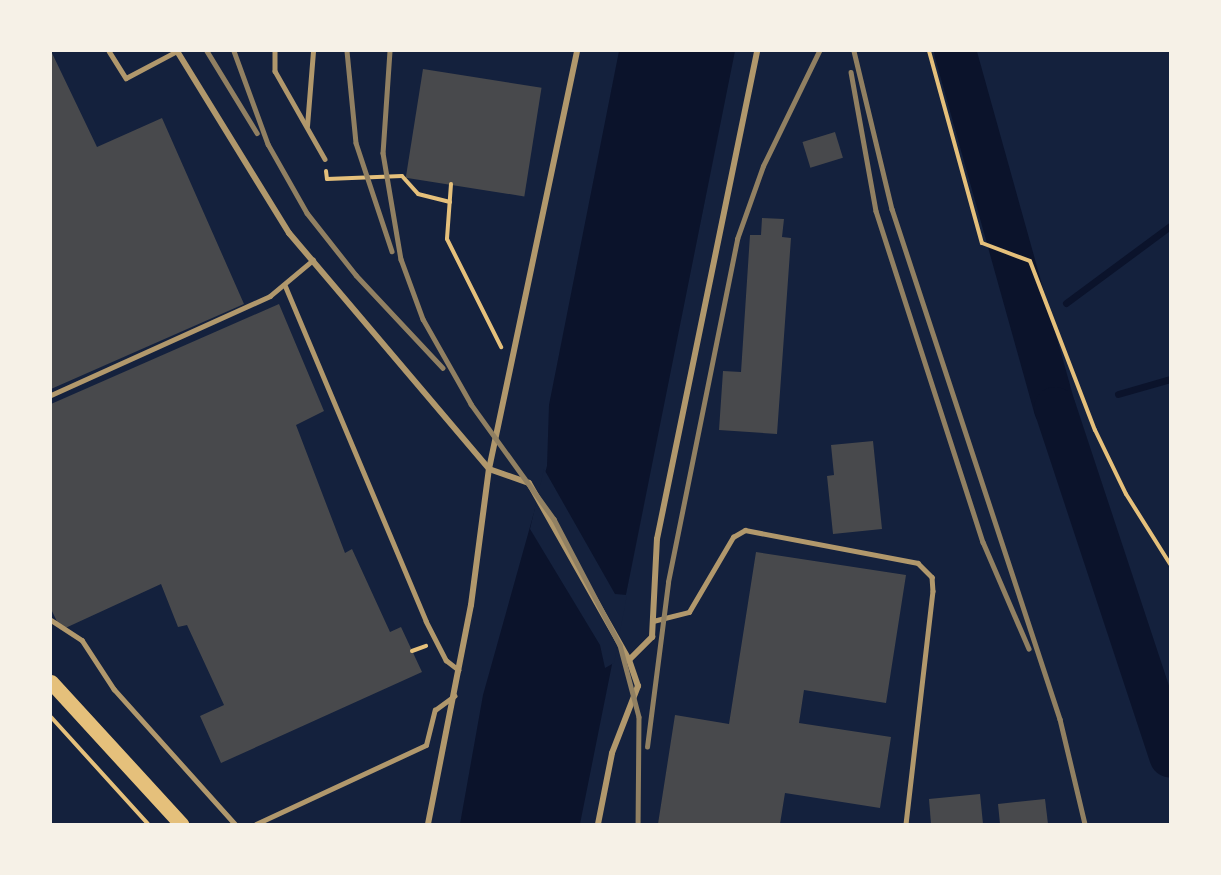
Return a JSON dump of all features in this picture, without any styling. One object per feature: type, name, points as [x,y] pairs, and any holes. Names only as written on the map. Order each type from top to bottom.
[{"type":"main road","points":[[51,682],[181,824]]},
{"type":"street","points":[[177,51],[289,233],[489,469],[522,480],[532,490],[629,660],[638,686],[612,753],[598,824]]},
{"type":"street","points":[[428,824],[459,669],[489,469],[513,369],[578,51]]},
{"type":"street","points":[[629,660],[649,644],[653,621],[660,519],[757,51]]},
{"type":"lane","points":[[109,51],[126,78],[177,51]]},
{"type":"lane","points":[[275,51],[275,71],[325,159]]},
{"type":"lane","points":[[307,126],[313,51]]},
{"type":"lane","points":[[51,395],[212,325],[285,285],[313,261]]},
{"type":"lane","points":[[285,285],[426,621],[446,660],[459,669]]},
{"type":"lane","points":[[653,621],[689,612],[732,537],[745,530],[918,563],[932,577],[933,591],[906,824]]},
{"type":"lane","points":[[51,620],[82,640],[121,698],[235,824]]},
{"type":"lane","points":[[256,824],[426,745],[435,710],[454,696]]},
{"type":"path","points":[[929,51],[982,243],[1030,261],[1095,430],[1126,494],[1170,564]]},
{"type":"path","points":[[325,159],[327,179],[402,176],[417,194],[450,202]]},
{"type":"path","points":[[451,184],[447,239],[513,369]]},
{"type":"path","points":[[51,717],[148,824]]},
{"type":"water","points":[[619,51],[735,51],[580,824],[460,824],[483,695],[547,466],[549,405]]},
{"type":"pier","points":[[544,469],[615,594],[627,595],[614,663],[605,668],[600,645],[530,529]]},
{"type":"building","points":[[51,51],[97,147],[162,118],[244,304],[51,389]]},
{"type":"building","points":[[423,69],[542,88],[524,196],[406,178]]},
{"type":"building","points":[[835,132],[843,158],[810,168],[802,142]]},
{"type":"building","points":[[762,218],[784,219],[782,237],[791,238],[777,434],[719,430],[723,371],[741,372],[750,235],[761,235]]},
{"type":"building","points":[[279,304],[324,411],[296,425],[345,553],[352,549],[390,632],[401,627],[422,672],[221,763],[200,716],[224,705],[187,625],[178,627],[161,584],[61,630],[51,609],[51,404]]},
{"type":"building","points":[[873,441],[882,529],[833,534],[827,476],[834,475],[831,445]]},
{"type":"building","points":[[756,552],[906,575],[886,703],[804,690],[799,723],[891,737],[880,808],[785,793],[780,824],[658,824],[675,715],[729,724]]},
{"type":"building","points":[[980,794],[983,824],[931,824],[929,799]]},
{"type":"building","points":[[1045,799],[1048,824],[1000,824],[998,804]]},
{"type":"waterway","points":[[955,51],[1055,408],[1170,756]]},
{"type":"waterway","points":[[1066,303],[1170,226]]},
{"type":"waterway","points":[[1118,394],[1170,379]]},
{"type":"railway","points":[[207,51],[257,133]]},
{"type":"railway","points":[[234,51],[268,144],[307,213],[356,275],[443,368]]},
{"type":"railway","points":[[347,51],[356,143],[392,251]]},
{"type":"railway","points":[[390,51],[383,153],[401,259],[423,319],[471,404],[554,519],[620,645],[639,717],[638,824]]},
{"type":"railway","points":[[647,747],[668,582],[737,239],[763,166],[819,51]]},
{"type":"railway","points":[[854,51],[892,209],[1060,719],[1085,824]]},
{"type":"railway","points":[[851,72],[876,211],[983,542],[1029,649]]}]
